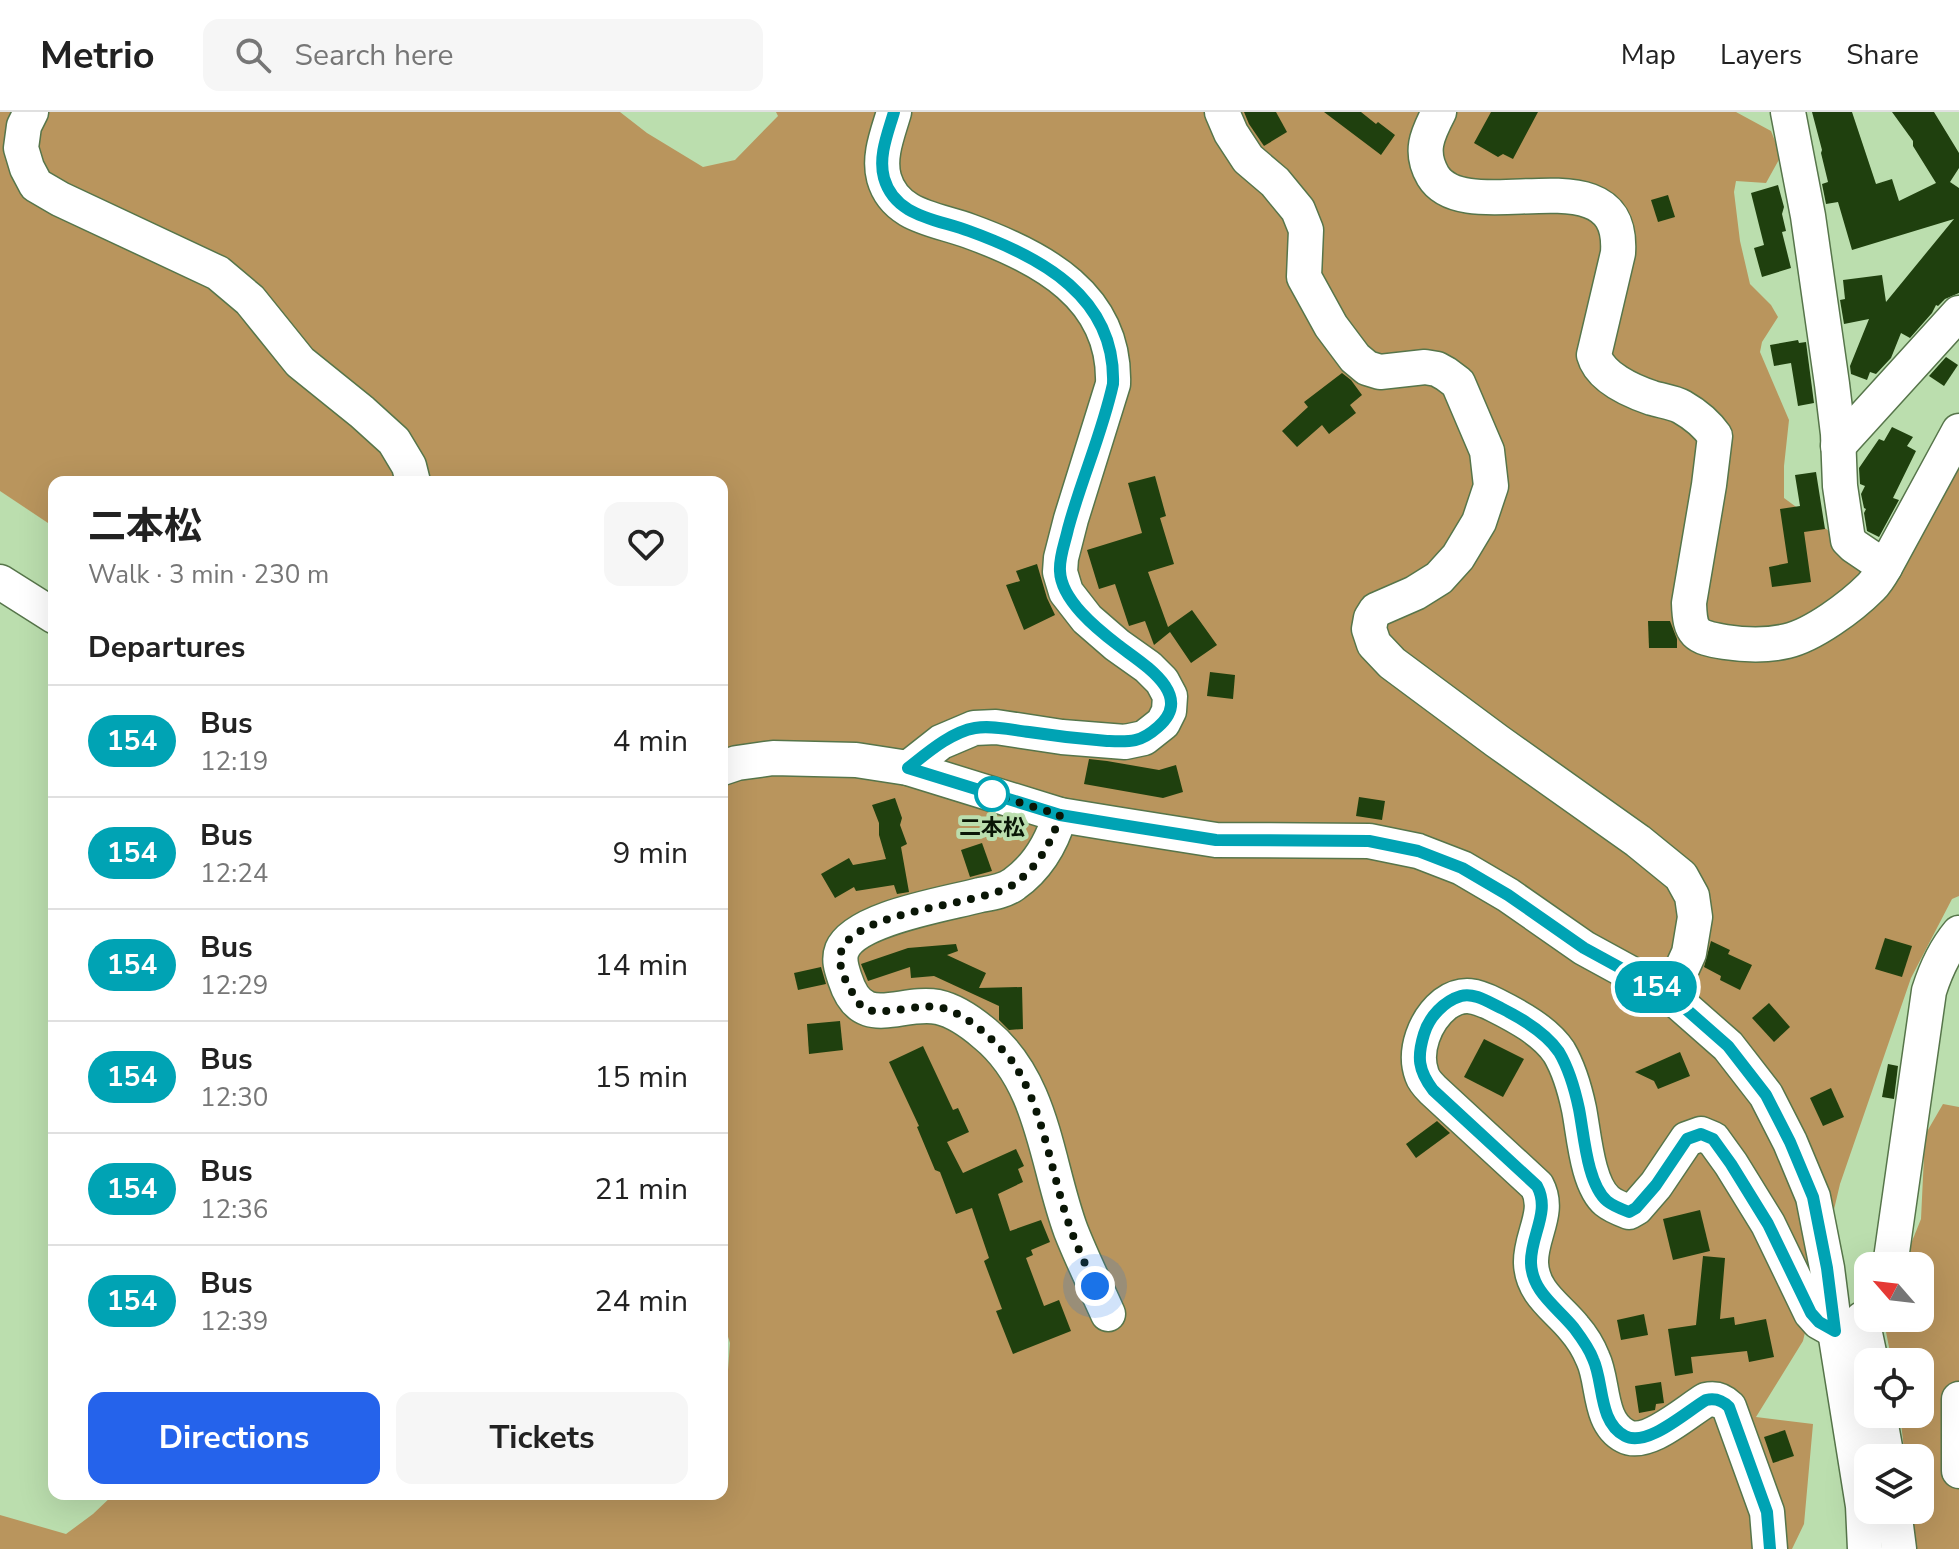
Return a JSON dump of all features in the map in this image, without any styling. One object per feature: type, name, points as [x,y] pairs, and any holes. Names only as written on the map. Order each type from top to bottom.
[{"type":"street","points":[[31,112],[24,126],[21,148],[36,185],[218,273],[250,300],[300,362],[394,441],[412,476]]},
{"type":"street","points":[[894,112],[883,152],[883,175],[893,194],[909,211],[1009,246],[1054,272],[1076,289],[1105,331],[1111,348],[1113,384],[1071,519],[1060,572],[1066,592],[1087,619],[1148,667],[1162,681],[1170,696],[1169,711],[1163,723],[1136,741],[1100,740],[996,727],[974,728],[941,742],[908,768]]},
{"type":"street","points":[[1222,112],[1248,159],[1275,182],[1298,210],[1306,230],[1304,277],[1331,326],[1355,358],[1367,368],[1380,372],[1425,367],[1446,374],[1458,383],[1487,451],[1491,486],[1479,522],[1458,557],[1439,578],[1415,593],[1376,610],[1369,629],[1374,644],[1392,663],[1628,833],[1681,876],[1692,896],[1695,917],[1689,953],[1670,995]]},
{"type":"street","points":[[1439,112],[1426,142],[1425,158],[1438,184],[1455,193],[1483,196],[1570,196],[1593,202],[1610,214],[1619,238],[1618,253],[1594,355],[1596,365],[1615,381],[1649,397],[1680,406],[1706,422],[1715,436],[1689,603],[1689,619],[1692,630],[1698,636],[1737,644],[1761,645],[1790,640],[1843,610],[1873,586],[1959,431]]},
{"type":"street","points":[[1788,112],[1808,216],[1832,384],[1840,486],[1848,540],[1885,567]]},
{"type":"street","points":[[1838,446],[1959,313]]},
{"type":"street","points":[[0,582],[48,612]]},
{"type":"street","points":[[728,766],[773,758],[856,760],[908,768],[1060,815],[1216,840],[1369,841],[1418,851],[1462,868],[1508,895],[1584,948],[1670,995],[1728,1046],[1766,1095],[1790,1142],[1813,1197],[1827,1268],[1854,1319]]},
{"type":"street","points":[[1060,815],[1054,837],[1035,865],[1012,886],[872,924],[849,938],[840,960],[846,984],[864,1009],[937,1007],[966,1018],[1014,1063],[1033,1099],[1071,1230],[1108,1314]]},
{"type":"street","points":[[1892,1252],[1929,991],[1938,965],[1959,933]]},
{"type":"street","points":[[1770,1549],[1767,1512],[1726,1403],[1713,1398],[1706,1400],[1651,1435],[1642,1437],[1624,1436],[1612,1424],[1604,1406],[1594,1359],[1573,1327],[1546,1300],[1535,1281],[1531,1262],[1543,1207],[1542,1195],[1537,1186],[1433,1090],[1423,1077],[1419,1061],[1426,1027],[1446,1003],[1464,994],[1481,998],[1517,1016],[1541,1034],[1558,1050],[1570,1075],[1593,1177],[1605,1200],[1620,1209],[1629,1212],[1636,1208],[1656,1185],[1687,1139],[1701,1134],[1713,1139],[1768,1224],[1811,1313],[1819,1322],[1854,1321]]},
{"type":"street","points":[[1855,1332],[1865,1549]]},
{"type":"street","points":[[1959,1399],[1959,1471]]},
{"type":"street","points":[[1896,1524],[1899,1549]]},
{"type":"shaded area","points":[[0,112],[620,112],[647,133],[703,167],[735,160],[778,116],[776,112],[1736,112],[1771,131],[1781,156],[1766,183],[1736,181],[1734,192],[1740,241],[1750,284],[1771,305],[1778,317],[1762,342],[1760,352],[1789,420],[1784,498],[1837,537],[1868,572],[1959,468],[1959,896],[1952,899],[1911,978],[1840,1184],[1803,1341],[1756,1417],[1813,1424],[1804,1524],[1792,1549],[0,1549],[0,1515],[66,1534],[108,1500],[728,1500],[730,1343],[728,476],[48,476],[48,523],[0,491]]},
{"type":"shaded area","points":[[1943,1104],[1959,1107],[1959,1549],[1898,1549],[1904,1524],[1934,1524],[1934,1444],[1903,1444],[1902,1428],[1934,1428],[1934,1348],[1889,1348],[1886,1332],[1934,1332],[1934,1252],[1908,1252],[1921,1219],[1925,1135]]},
{"type":"building","points":[[1244,112],[1276,112],[1287,132],[1264,146]]},
{"type":"building","points":[[1324,112],[1361,112],[1395,135],[1381,155]]},
{"type":"building","points":[[1491,112],[1538,112],[1513,159],[1503,154],[1498,157],[1474,143]]},
{"type":"building","points":[[1812,112],[1852,112],[1876,184],[1892,179],[1899,201],[1936,183],[1913,146],[1913,141],[1892,112],[1934,112],[1959,153],[1959,168],[1950,182],[1959,188],[1959,293],[1936,305],[1910,338],[1901,333],[1891,358],[1876,374],[1870,372],[1867,380],[1851,374],[1850,366],[1869,319],[1844,324],[1840,300],[1845,299],[1843,280],[1882,275],[1886,302],[1954,219],[1852,250],[1838,202],[1826,204],[1822,184],[1828,182]]},
{"type":"building","points":[[1778,185],[1784,207],[1782,214],[1786,231],[1782,232],[1791,268],[1762,277],[1754,248],[1764,245],[1751,193]]},
{"type":"building","points":[[1668,195],[1675,217],[1658,222],[1651,200]]},
{"type":"building","points":[[1798,340],[1799,343],[1806,342],[1814,403],[1798,406],[1791,363],[1774,366],[1770,345]]},
{"type":"building","points":[[1946,357],[1958,365],[1944,386],[1929,376]]},
{"type":"building","points":[[1342,373],[1362,395],[1350,405],[1356,413],[1329,434],[1322,425],[1297,447],[1282,431],[1308,407],[1304,402]]},
{"type":"building","points":[[1892,427],[1913,437],[1907,446],[1916,451],[1893,498],[1899,500],[1879,537],[1867,531],[1866,509],[1861,494],[1865,486],[1860,484],[1859,468],[1879,439],[1884,441]]},
{"type":"building","points":[[1816,472],[1825,529],[1804,532],[1811,582],[1772,587],[1769,567],[1788,563],[1780,509],[1800,506],[1795,475]]},
{"type":"building","points":[[1155,476],[1166,516],[1160,518],[1174,564],[1148,572],[1168,627],[1192,610],[1217,645],[1191,663],[1170,632],[1154,645],[1145,621],[1129,626],[1115,584],[1099,589],[1087,550],[1142,533],[1128,483]]},
{"type":"building","points":[[1037,564],[1055,615],[1024,630],[1006,585],[1020,581],[1016,571]]},
{"type":"building","points":[[1648,621],[1670,621],[1677,648],[1649,648]]},
{"type":"building","points":[[1210,672],[1235,675],[1233,699],[1207,696]]},
{"type":"building","points":[[1089,759],[1159,770],[1176,765],[1183,792],[1163,798],[1084,784]]},
{"type":"building","points":[[1359,797],[1385,801],[1382,820],[1356,816]]},
{"type":"building","points":[[895,798],[907,844],[901,847],[909,892],[897,894],[894,885],[856,891],[854,887],[835,898],[821,874],[849,858],[853,865],[886,859],[872,805]]},
{"type":"building","points":[[982,843],[992,871],[970,877],[961,850]]},
{"type":"building","points":[[1885,938],[1912,946],[1902,977],[1875,969]]},
{"type":"building","points":[[1711,941],[1730,950],[1728,954],[1752,965],[1740,990],[1704,967]]},
{"type":"building","points":[[956,944],[958,951],[947,955],[986,973],[979,988],[1022,987],[1023,1029],[1009,1030],[999,1020],[999,1006],[934,976],[911,978],[910,967],[868,981],[861,964],[908,948]]},
{"type":"building","points":[[821,967],[826,984],[798,990],[794,973]]},
{"type":"building","points":[[1769,1003],[1790,1027],[1774,1042],[1752,1018]]},
{"type":"building","points":[[840,1021],[843,1050],[809,1054],[807,1024]]},
{"type":"building","points":[[1484,1039],[1524,1059],[1503,1097],[1464,1077]]},
{"type":"building","points":[[923,1046],[953,1110],[958,1108],[969,1132],[947,1142],[963,1173],[1016,1149],[1024,1166],[1018,1169],[1023,1182],[998,1194],[1010,1231],[1041,1220],[1050,1242],[1031,1250],[1033,1255],[1026,1258],[1044,1306],[1059,1300],[1071,1331],[1013,1354],[996,1311],[1002,1309],[984,1261],[989,1258],[972,1208],[956,1214],[889,1062]]},
{"type":"building","points":[[1680,1052],[1690,1076],[1658,1089],[1654,1081],[1635,1072]]},
{"type":"building","points":[[1888,1064],[1898,1066],[1894,1099],[1882,1097]]},
{"type":"building","points":[[1831,1088],[1844,1117],[1823,1126],[1810,1098]]},
{"type":"building","points":[[1437,1121],[1450,1133],[1416,1158],[1406,1144]]},
{"type":"building","points":[[1700,1210],[1710,1251],[1673,1260],[1663,1219]]},
{"type":"building","points":[[1703,1256],[1725,1258],[1720,1319],[1734,1317],[1735,1325],[1766,1319],[1774,1357],[1749,1362],[1747,1351],[1691,1357],[1693,1373],[1675,1376],[1668,1329],[1696,1325]]},
{"type":"building","points":[[1644,1314],[1648,1335],[1621,1340],[1617,1320]]},
{"type":"building","points":[[1661,1382],[1664,1403],[1656,1404],[1655,1410],[1639,1413],[1635,1386]]},
{"type":"building","points":[[1785,1430],[1794,1456],[1773,1463],[1764,1437]]},
{"type":"bus line","name":"154","points":[[894,112],[883,152],[883,175],[887,186],[909,211],[1009,246],[1054,272],[1076,289],[1105,331],[1111,348],[1113,384],[1071,519],[1060,572],[1066,592],[1087,619],[1148,667],[1162,681],[1170,696],[1169,711],[1163,723],[1136,741],[1062,737],[996,727],[974,728],[941,742],[908,768],[1060,815],[1115,824],[1216,840],[1369,841],[1418,851],[1462,868],[1508,895],[1584,948],[1670,995],[1728,1046],[1766,1095],[1813,1197],[1835,1331],[1811,1313],[1768,1224],[1713,1139],[1701,1134],[1687,1139],[1656,1185],[1629,1212],[1605,1200],[1593,1177],[1570,1075],[1558,1050],[1517,1016],[1481,998],[1464,994],[1446,1003],[1426,1027],[1419,1061],[1423,1077],[1433,1090],[1508,1158],[1537,1186],[1542,1195],[1543,1207],[1531,1262],[1535,1281],[1546,1300],[1573,1327],[1594,1359],[1604,1406],[1612,1424],[1624,1436],[1642,1437],[1651,1435],[1706,1400],[1713,1398],[1726,1403],[1767,1512],[1770,1549]]},
{"type":"place","name":"二本松","points":[[992,794]]},
{"type":"route","points":[[992,794],[1060,815],[1054,837],[1035,865],[1012,886],[872,924],[849,938],[840,960],[846,984],[864,1009],[937,1007],[966,1018],[1014,1063],[1033,1099],[1071,1230],[1095,1286]]}]
